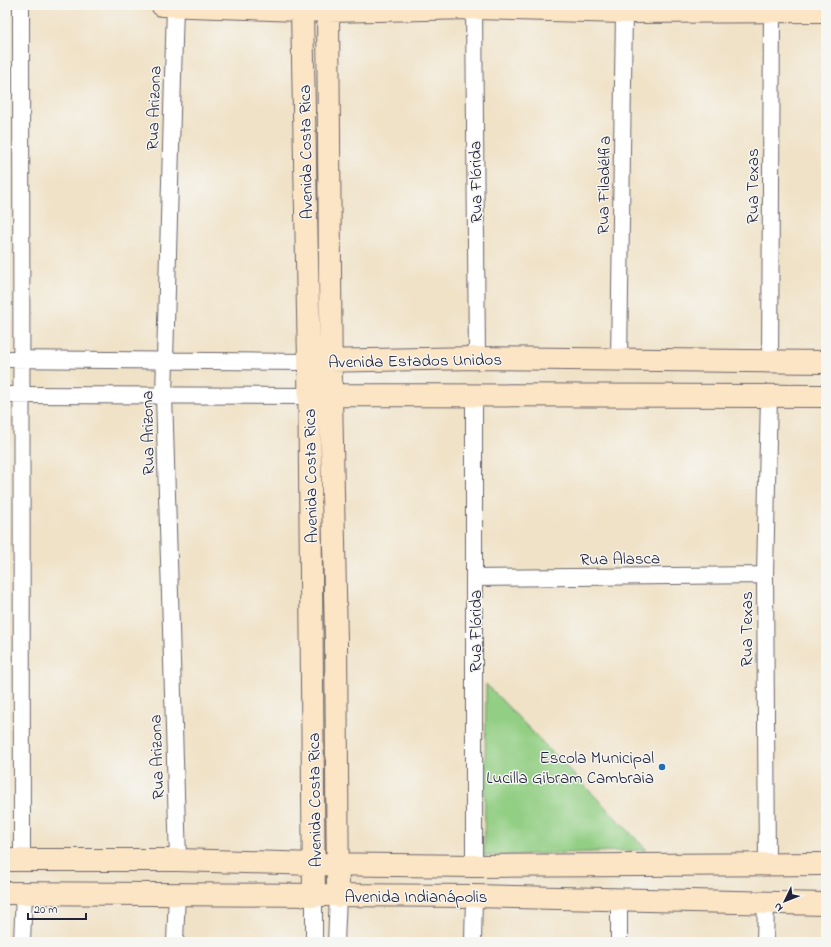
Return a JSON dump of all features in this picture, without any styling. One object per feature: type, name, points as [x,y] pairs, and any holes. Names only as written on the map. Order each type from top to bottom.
[{"type":"street","points":[[14,860],[22,395],[21,5]]},
{"type":"street","points":[[162,5],[328,11],[474,6],[624,12],[826,11]]},
{"type":"street","name":"Rua Arizona","points":[[175,6],[164,396],[178,860]]},
{"type":"street","name":"Rua Flórida","points":[[474,6],[477,358]]},
{"type":"street","name":"Avenida Costa Rica","points":[[302,10],[309,362],[315,864],[314,942]]},
{"type":"street","name":"Avenida Costa Rica","points":[[328,11],[331,395],[336,641],[336,865],[338,896],[336,942]]},
{"type":"street","name":"Rua Texas","points":[[770,361],[772,11]]},
{"type":"street","name":"Rua Filadélfia","points":[[619,360],[624,12]]},
{"type":"street","name":"Avenida Estados Unidos","points":[[5,359],[309,362],[477,358],[826,362]]},
{"type":"street","name":"Avenida Estados Unidos","points":[[5,395],[826,396]]},
{"type":"street","name":"Rua Texas","points":[[767,863],[765,575],[769,395]]},
{"type":"street","name":"Rua Flórida","points":[[474,396],[474,866]]},
{"type":"street","name":"Rua Alasca","points":[[475,578],[765,575]]},
{"type":"street","name":"Avenida Indianápolis","points":[[14,860],[178,860],[336,865],[474,866],[767,863],[826,864]]},
{"type":"street","points":[[14,893],[22,942]]},
{"type":"street","name":"Avenida Indianápolis","points":[[14,893],[474,896],[826,904]]},
{"type":"street","points":[[175,942],[177,893]]},
{"type":"street","points":[[473,942],[474,896]]},
{"type":"street","points":[[619,899],[619,942]]},
{"type":"street","points":[[765,942],[766,903]]},
{"type":"green space","points":[[486,684],[647,850],[484,856]]},
{"type":"place","name":"Escola Municipal Lucilla Gibram Cambraia","points":[[662,767]]}]
